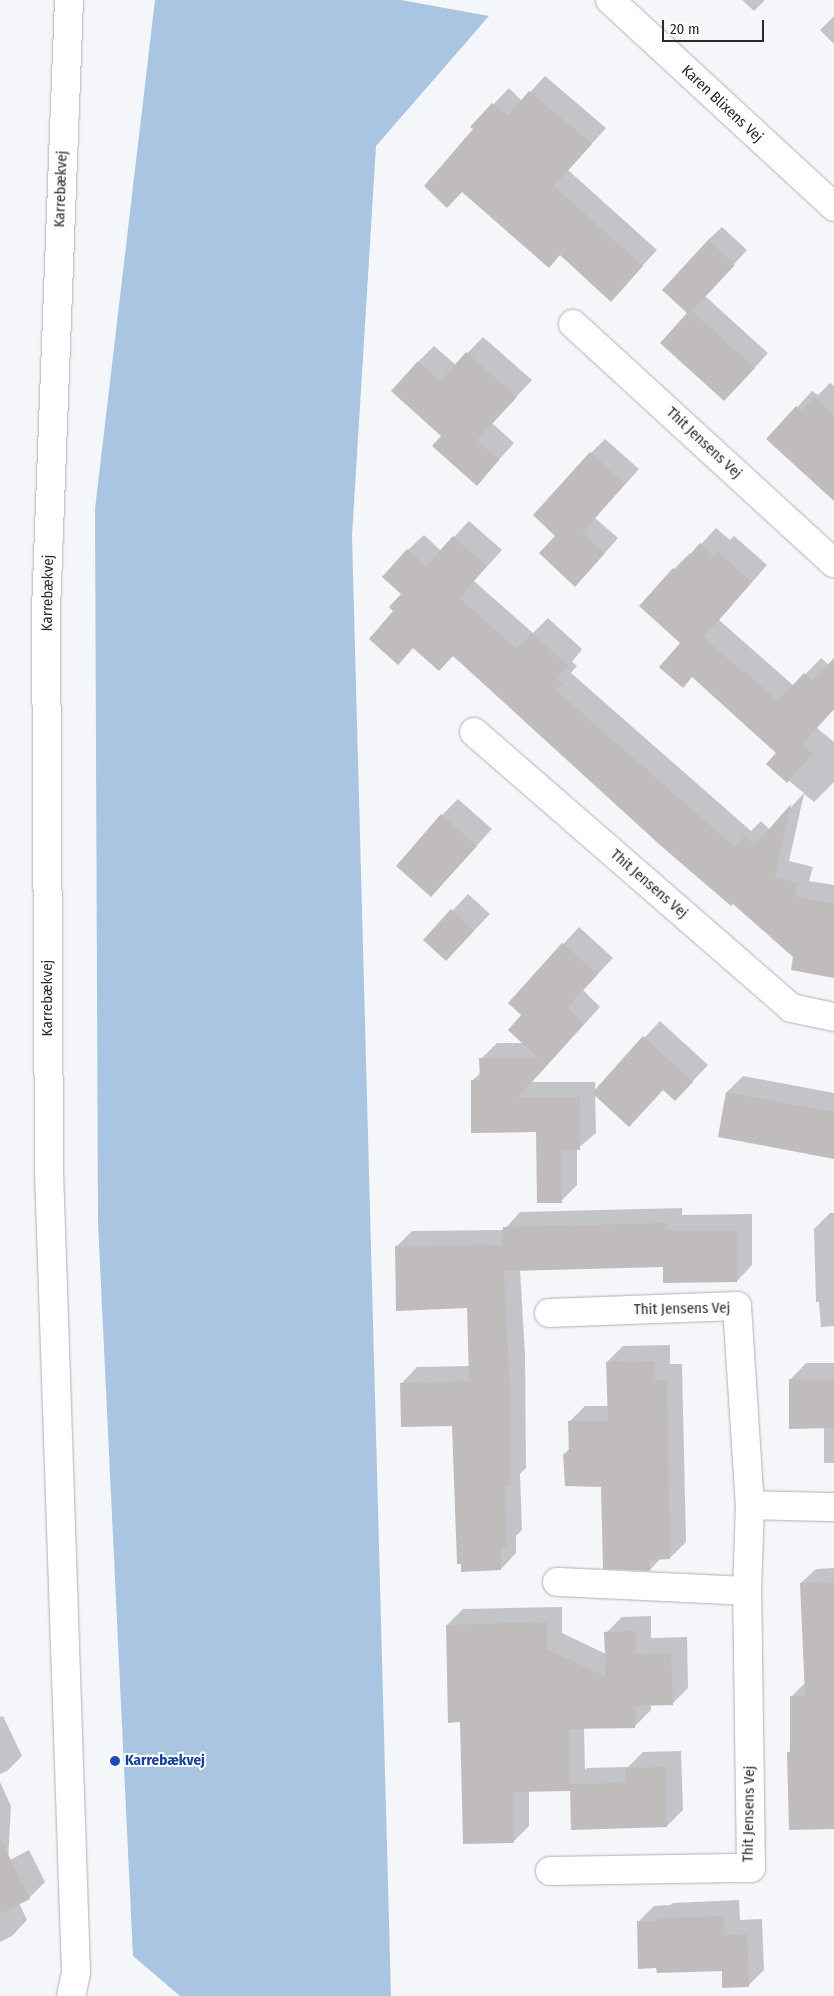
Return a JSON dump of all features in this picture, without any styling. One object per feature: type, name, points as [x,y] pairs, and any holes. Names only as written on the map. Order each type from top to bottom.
[{"type":"street","name":"Karrebækvej","points":[[69,0],[46,611],[49,1171],[76,1973],[71,1996]]},
{"type":"street","name":"Karen Blixens Vej","points":[[610,0],[830,196]]},
{"type":"street","name":"Thit Jensens Vej","points":[[573,324],[834,563]]},
{"type":"street","name":"Thit Jensens Vej","points":[[474,732],[791,1008],[834,1017]]},
{"type":"street","name":"Thit Jensens Vej","points":[[549,1313],[737,1306],[750,1505],[747,1591],[751,1868],[550,1871]]},
{"type":"street","points":[[750,1505],[834,1507]]},
{"type":"street","points":[[557,1582],[747,1591]]},
{"type":"shaded area","points":[[155,0],[401,0],[489,16],[376,146],[352,536],[391,1996],[180,1996],[133,1956],[98,1223],[95,509]]},
{"type":"building","points":[[529,91],[592,144],[554,186],[643,266],[611,302],[560,255],[549,268],[462,192],[447,208],[424,186],[473,129],[470,127],[492,103],[508,116]]},
{"type":"building","points":[[708,240],[735,265],[692,311],[755,368],[724,401],[660,343],[687,313],[662,290]]},
{"type":"building","points":[[466,352],[517,397],[477,440],[499,460],[477,486],[432,446],[441,436],[391,391],[418,361],[440,382]]},
{"type":"building","points":[[814,397],[834,416],[834,501],[766,439],[796,406],[802,411]]},
{"type":"building","points":[[590,452],[625,484],[582,533],[605,553],[575,587],[539,553],[555,536],[533,515]]},
{"type":"building","points":[[453,536],[487,566],[459,598],[517,649],[532,633],[568,665],[557,678],[563,683],[556,690],[735,847],[745,836],[755,845],[791,804],[775,877],[798,883],[794,896],[834,904],[834,978],[791,970],[793,957],[733,904],[731,906],[660,845],[453,656],[439,671],[413,648],[398,665],[369,639],[393,611],[389,607],[401,594],[382,577],[407,549],[426,566]]},
{"type":"building","points":[[700,543],[713,556],[717,551],[752,582],[704,637],[742,672],[743,670],[778,701],[804,673],[812,681],[834,658],[834,709],[802,744],[813,754],[787,783],[766,764],[776,753],[692,677],[683,688],[659,667],[680,643],[639,606],[673,568],[676,571]]},
{"type":"building","points":[[441,814],[477,846],[431,897],[396,866]]},
{"type":"building","points":[[451,909],[474,931],[446,961],[423,940]]},
{"type":"building","points":[[562,943],[598,974],[568,1007],[584,1024],[518,1097],[580,1097],[580,1150],[561,1150],[562,1203],[537,1203],[536,1132],[471,1133],[471,1080],[480,1080],[479,1058],[538,1058],[508,1030],[521,1015],[508,1003]]},
{"type":"building","points":[[643,1036],[693,1082],[675,1101],[663,1090],[629,1127],[592,1093]]},
{"type":"building","points":[[726,1092],[834,1112],[834,1159],[718,1137]]},
{"type":"building","points":[[667,1223],[667,1230],[737,1230],[737,1282],[663,1283],[663,1267],[504,1271],[509,1371],[511,1485],[505,1485],[507,1547],[501,1547],[501,1570],[461,1572],[461,1564],[457,1564],[452,1426],[401,1427],[400,1383],[469,1381],[467,1308],[396,1311],[395,1246],[502,1245],[503,1227]]},
{"type":"building","points":[[654,1361],[655,1380],[667,1380],[670,1559],[650,1560],[650,1571],[603,1569],[601,1487],[565,1486],[563,1454],[569,1454],[568,1421],[608,1421],[606,1362]]},
{"type":"building","points":[[789,1379],[834,1379],[834,1428],[789,1429]]},
{"type":"building","points":[[834,1582],[834,1829],[789,1830],[787,1752],[790,1752],[790,1696],[805,1696],[800,1583]]},
{"type":"building","points":[[547,1622],[547,1649],[606,1677],[604,1632],[636,1631],[636,1654],[671,1653],[673,1705],[636,1706],[635,1728],[569,1729],[570,1791],[513,1792],[514,1843],[463,1844],[460,1722],[448,1723],[446,1625]]},
{"type":"building","points":[[666,1767],[667,1827],[571,1830],[570,1784],[625,1783],[625,1768]]},
{"type":"building","points":[[0,1838],[30,1899],[0,1914]]},
{"type":"building","points":[[724,1916],[724,1935],[747,1934],[749,1987],[722,1988],[722,1971],[657,1973],[656,1968],[638,1969],[637,1921],[655,1921],[655,1918]]},
{"type":"place","name":"Karrebækvej","points":[[115,1761]]}]
